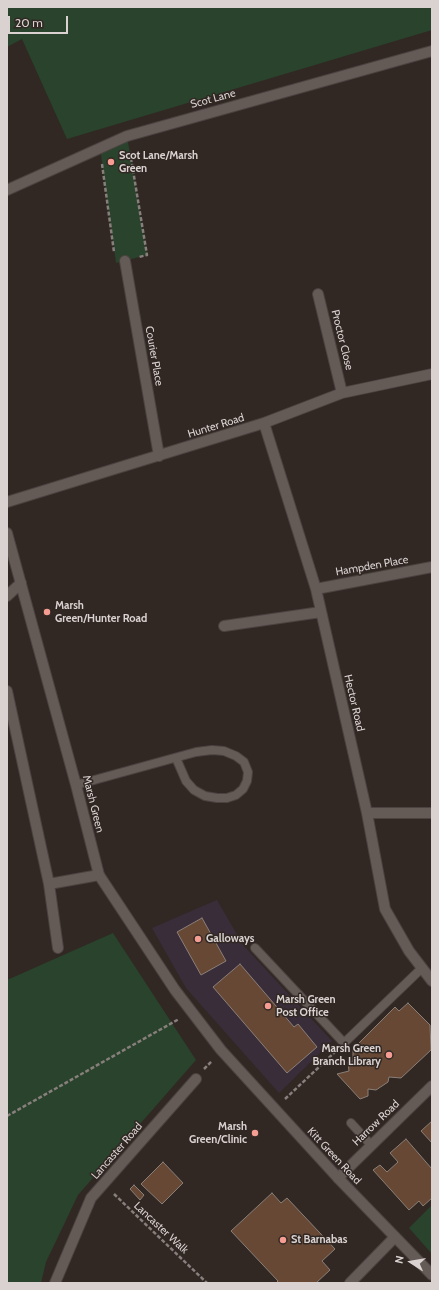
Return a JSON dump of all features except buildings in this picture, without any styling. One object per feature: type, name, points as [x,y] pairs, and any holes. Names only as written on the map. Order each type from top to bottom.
[{"type":"street","name":"Scot Lane","points":[[7,190],[127,136],[432,51]]},
{"type":"street","name":"Courier Place","points":[[125,261],[159,456]]},
{"type":"street","name":"Proctor Close","points":[[318,294],[342,393]]},
{"type":"street","name":"Hunter Road","points":[[7,502],[264,423],[342,393],[432,374]]},
{"type":"street","name":"Hector Road","points":[[264,423],[316,589],[367,813],[385,909],[409,951],[432,980]]},
{"type":"street","name":"Marsh Green","points":[[7,533],[99,875],[175,990],[221,1050]]},
{"type":"street","name":"Hampden Place","points":[[316,589],[432,567]]},
{"type":"street","points":[[7,596],[21,583]]},
{"type":"street","points":[[224,626],[321,612]]},
{"type":"street","points":[[7,691],[49,884],[58,948]]},
{"type":"street","points":[[367,813],[432,813]]},
{"type":"street","points":[[49,884],[99,875]]},
{"type":"street","name":"Kitt Green Road","points":[[221,1050],[338,1178],[432,1275]]},
{"type":"street","name":"Lancaster Road","points":[[55,1283],[91,1198],[196,1079]]},
{"type":"street","name":"Harrow Road","points":[[338,1178],[432,1086]]},
{"type":"street","points":[[350,1283],[394,1237]]},
{"type":"lane","points":[[76,785],[196,752],[212,750],[224,751],[236,756],[244,762],[248,772],[247,781],[243,789],[236,795],[226,798],[205,796],[194,790],[186,781],[180,771],[176,758]]},
{"type":"lane","points":[[255,948],[344,1043],[422,968]]},
{"type":"lane","points":[[351,1123],[371,1145]]},
{"type":"path","points":[[100,147],[116,263],[147,255],[127,136]]},
{"type":"path","points":[[7,1116],[192,1012]]},
{"type":"path","points":[[275,1109],[344,1043]]},
{"type":"path","points":[[196,1079],[221,1050]]},
{"type":"path","name":"Lancaster Walk","points":[[103,1184],[207,1283]]},
{"type":"shaded area","points":[[217,900],[243,945],[332,1041],[279,1093],[186,988],[152,928]]},
{"type":"green space","points":[[7,7],[432,7],[432,30],[67,139],[22,39],[7,47]]},
{"type":"green space","points":[[127,136],[147,255],[116,263],[100,147]]},
{"type":"green space","points":[[113,933],[196,1060],[78,1195],[46,1262],[41,1283],[7,1283],[7,980]]},
{"type":"green space","points":[[432,1205],[432,1254],[409,1228]]},
{"type":"place","name":"Scot Lane/Marsh Green","points":[[111,162]]},
{"type":"place","name":"Marsh Green/Hunter Road","points":[[47,612]]},
{"type":"place","name":"Galloways","points":[[198,939]]},
{"type":"place","name":"Marsh Green Post Office","points":[[268,1006]]},
{"type":"place","name":"Marsh Green Branch Library","points":[[389,1055]]},
{"type":"place","name":"Marsh Green/Clinic","points":[[255,1133]]},
{"type":"place","name":"St Barnabas","points":[[283,1240]]}]
